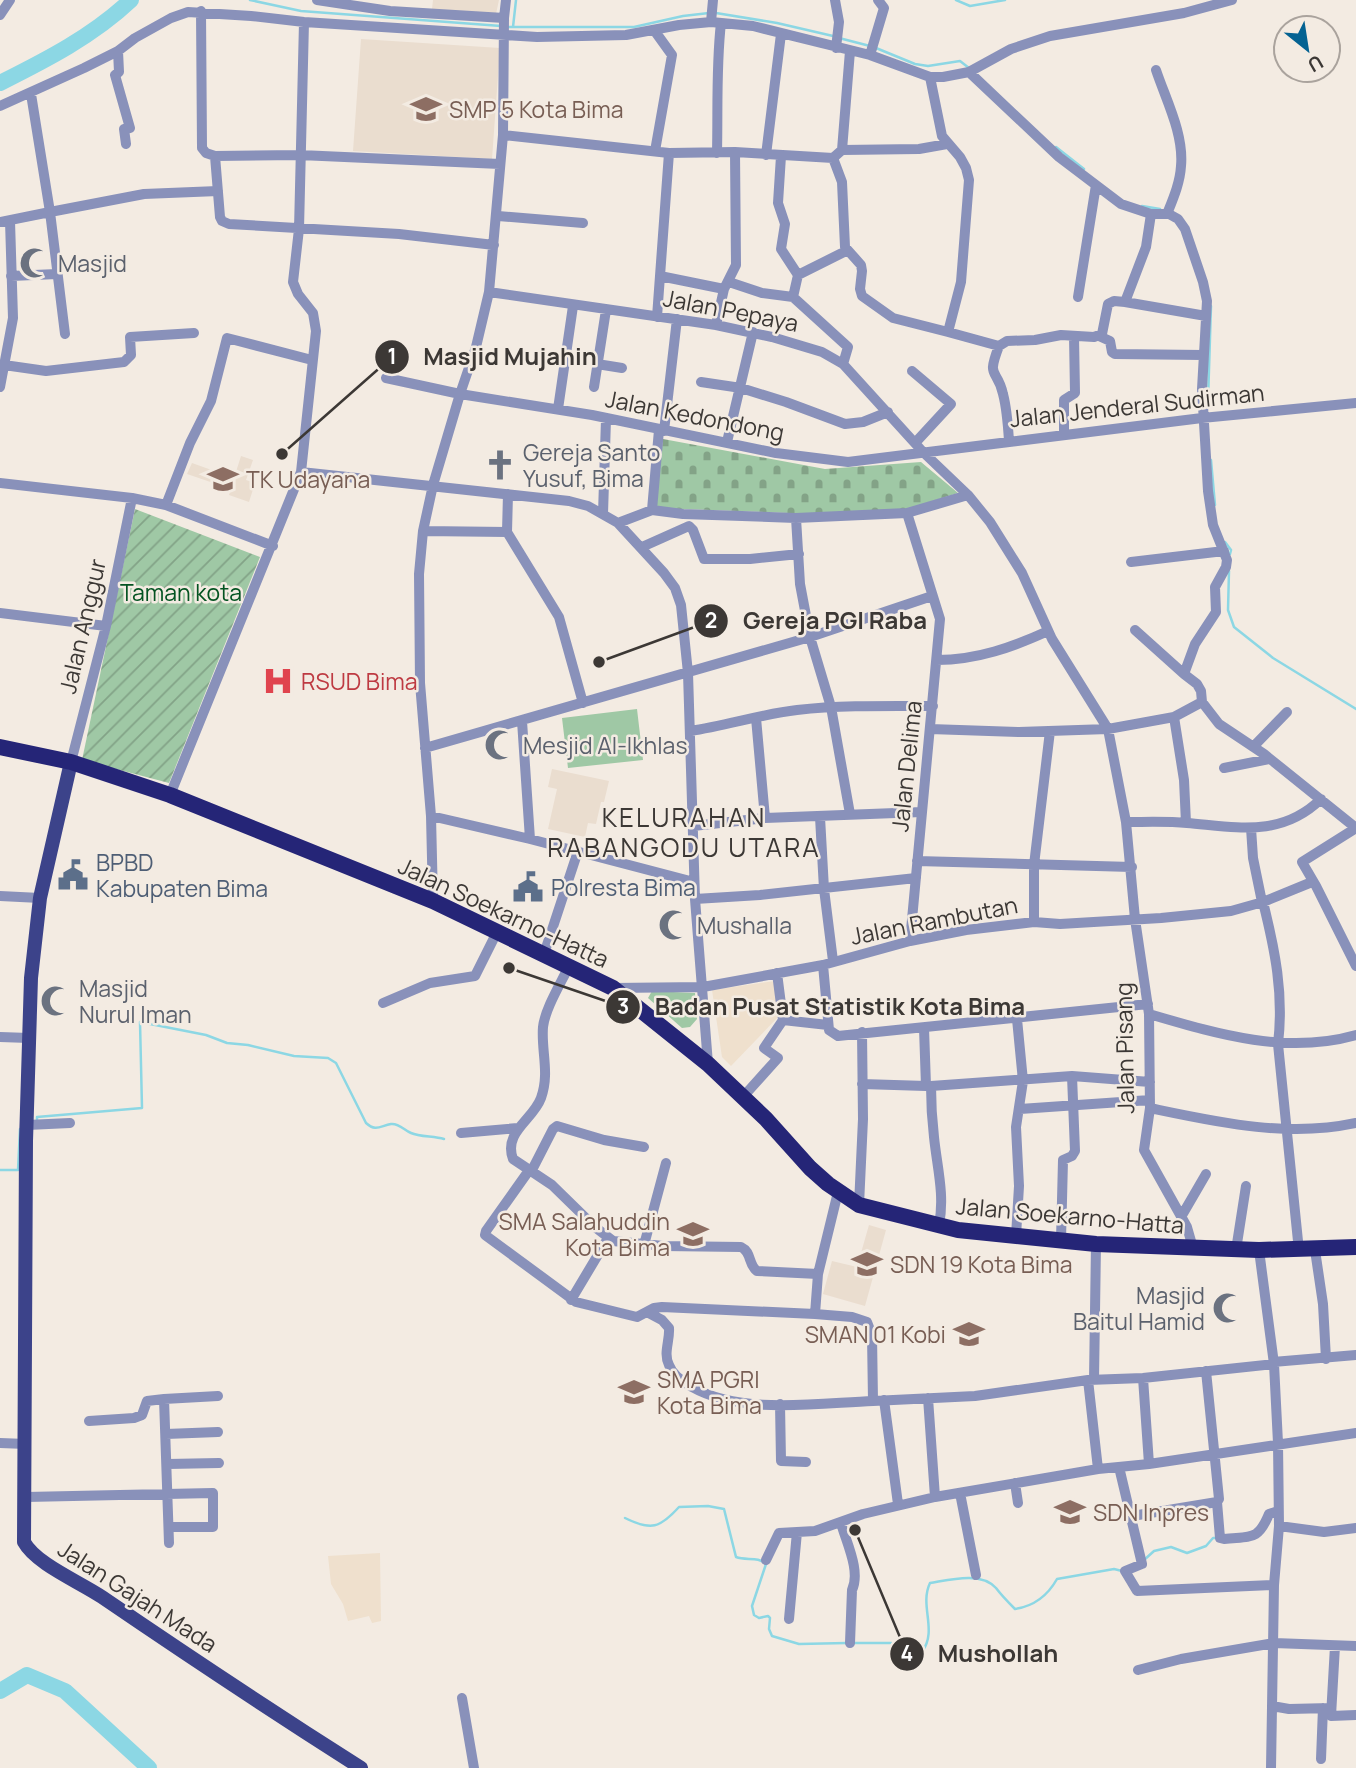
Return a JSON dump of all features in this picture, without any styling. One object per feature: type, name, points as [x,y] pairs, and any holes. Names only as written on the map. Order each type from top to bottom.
[{"type":"highway","name":"Jalan Soekarno-Hatta","points":[[0,747],[71,762],[170,795],[433,901],[613,988],[708,1064],[810,1168],[838,1192],[859,1205],[940,1225],[1096,1244],[1236,1250],[1356,1247]]},
{"type":"main road","name":"Jalan Gajah Mada","points":[[71,762],[40,898],[31,978],[27,1125],[24,1542],[32,1555],[99,1595],[185,1655],[361,1768]]},
{"type":"street","points":[[0,15],[10,0]]},
{"type":"street","points":[[317,0],[401,6],[504,27]]},
{"type":"street","points":[[433,901],[431,816],[420,683],[419,574],[423,531],[433,485],[476,347],[489,292],[498,216],[503,135],[506,0]]},
{"type":"street","points":[[835,0],[839,31],[836,46]]},
{"type":"street","points":[[870,55],[884,8],[878,0]]},
{"type":"street","points":[[0,106],[31,94],[118,51],[135,38],[171,18],[188,12],[201,11],[304,22],[504,27],[626,35],[679,25],[713,14],[781,34],[870,55],[930,77],[943,77],[973,69],[1011,49],[1050,36],[1184,13],[1232,0]]},
{"type":"street","points":[[201,11],[202,148],[206,153],[215,156],[300,155],[500,164]]},
{"type":"street","points":[[713,14],[719,73],[717,153]]},
{"type":"street","points":[[170,795],[301,472],[316,320],[293,282],[299,229],[304,22]]},
{"type":"street","points":[[654,30],[672,55],[655,151]]},
{"type":"street","points":[[766,155],[781,34]]},
{"type":"street","points":[[118,51],[119,72],[115,75],[130,128],[124,130],[126,144]]},
{"type":"street","points":[[842,150],[850,51]]},
{"type":"street","points":[[973,69],[1059,157],[1096,186],[1121,204],[1151,214],[1175,216],[1185,229],[1203,282],[1206,316],[1202,418],[1213,525],[1227,560],[1215,587],[1216,612],[1195,644],[1184,674]]},
{"type":"street","points":[[1156,70],[1180,141],[1178,183],[1167,214]]},
{"type":"street","points":[[930,77],[942,136],[960,157],[969,180],[961,282],[948,332]]},
{"type":"street","points":[[31,94],[50,212],[65,334]]},
{"type":"street","points":[[503,135],[669,153],[735,152],[833,158],[842,150],[919,149],[947,144]]},
{"type":"street","points":[[716,325],[727,285],[736,265],[735,152]]},
{"type":"street","points":[[657,317],[669,153]]},
{"type":"street","points":[[215,156],[222,221],[229,224],[399,234],[495,244]]},
{"type":"street","points":[[781,156],[778,203],[785,224],[782,249],[798,275],[793,297]]},
{"type":"street","points":[[833,158],[842,182],[846,251],[860,265],[860,292],[865,300],[893,317],[999,346]]},
{"type":"street","points":[[1078,297],[1096,186]]},
{"type":"street","points":[[0,387],[13,318],[5,222],[144,194],[218,191]]},
{"type":"street","points":[[1125,302],[1146,247],[1151,214]]},
{"type":"street","points":[[498,216],[583,223]]},
{"type":"street","points":[[798,275],[846,251]]},
{"type":"street","points":[[11,276],[57,274]]},
{"type":"street","points":[[660,276],[793,297],[848,347],[843,364]]},
{"type":"street","name":"Jalan Pepaya","points":[[489,292],[753,332],[822,352],[843,364],[923,452],[968,495],[1007,547],[1022,572],[1048,631],[1108,729]]},
{"type":"street","points":[[1099,336],[1104,331],[1108,304],[1114,301],[1206,316]]},
{"type":"street","points":[[558,409],[573,306]]},
{"type":"street","points":[[594,387],[606,310]]},
{"type":"street","points":[[0,319],[13,318]]},
{"type":"street","points":[[652,510],[677,319]]},
{"type":"street","points":[[727,442],[753,332]]},
{"type":"street","points":[[4,365],[46,371],[124,362],[131,355],[130,337],[194,333]]},
{"type":"street","points":[[1009,441],[1002,391],[992,373],[992,363],[999,346],[1007,341],[1061,335],[1099,336],[1110,341],[1115,354],[1203,355]]},
{"type":"street","points":[[1064,434],[1064,400],[1075,393],[1074,336]]},
{"type":"street","points":[[166,505],[190,443],[211,401],[227,338],[312,360]]},
{"type":"street","points":[[597,365],[622,368]]},
{"type":"street","points":[[912,371],[951,404],[915,443]]},
{"type":"street","name":"Jalan Kedondong","points":[[386,378],[776,453],[848,463],[923,452]]},
{"type":"street","points":[[701,382],[741,388],[786,401],[845,425],[863,422],[888,412]]},
{"type":"street","name":"Jalan Jenderal Sudirman","points":[[923,452],[1202,418],[1356,403]]},
{"type":"street","points":[[603,514],[606,419]]},
{"type":"street","points":[[301,472],[569,501],[618,523],[642,547],[675,588],[681,605],[688,673],[694,882],[708,1064]]},
{"type":"street","points":[[0,483],[132,498],[166,505],[273,546]]},
{"type":"street","points":[[508,494],[507,532],[559,617],[583,704]]},
{"type":"street","points":[[618,523],[652,510],[682,514],[796,518],[907,513],[968,495]]},
{"type":"street","name":"Jalan Anggur","points":[[71,762],[106,626],[132,498]]},
{"type":"street","name":"Jalan Delima","points":[[907,513],[940,618],[910,941]]},
{"type":"street","points":[[796,518],[800,584],[810,637],[831,707],[850,814]]},
{"type":"street","points":[[642,547],[689,526],[704,559],[750,559],[799,554]]},
{"type":"street","points":[[423,531],[507,532]]},
{"type":"street","points":[[1131,562],[1224,551]]},
{"type":"street","points":[[425,748],[810,637],[932,596]]},
{"type":"street","points":[[0,613],[106,626]]},
{"type":"street","points":[[1135,630],[1197,684],[1203,696],[1202,702],[1219,724],[1269,759],[1356,828],[1302,862],[1356,966]]},
{"type":"street","points":[[937,660],[963,659],[988,653],[1048,631]]},
{"type":"street","points":[[930,729],[1108,729],[1174,717],[1202,702]]},
{"type":"street","points":[[690,731],[831,707],[933,706]]},
{"type":"street","points":[[1253,747],[1287,712]]},
{"type":"street","points":[[1174,717],[1184,780],[1186,823]]},
{"type":"street","points":[[756,718],[765,818]]},
{"type":"street","points":[[522,721],[530,839]]},
{"type":"street","name":"Jalan Pisang","points":[[1108,729],[1126,822],[1135,919],[1148,1009],[1150,1104],[1144,1150],[1181,1217],[1193,1248]]},
{"type":"street","points":[[1034,922],[1034,865],[1050,731]]},
{"type":"street","points":[[1224,768],[1269,759]]},
{"type":"street","points":[[1126,822],[1251,828],[1276,824],[1298,815],[1321,799]]},
{"type":"street","points":[[693,826],[765,818],[922,812]]},
{"type":"street","points":[[431,816],[694,882]]},
{"type":"street","points":[[820,817],[828,963],[828,1025],[830,1032],[835,1035],[1148,1009],[1199,1028],[1278,1044],[1326,1041],[1356,1035]]},
{"type":"street","points":[[1251,828],[1253,858],[1279,971],[1281,1018],[1278,1044],[1286,1129],[1307,1250],[1323,1304],[1326,1359]]},
{"type":"street","points":[[544,954],[578,851]]},
{"type":"street","points":[[917,862],[1132,867]]},
{"type":"street","points":[[695,899],[824,889],[916,878]]},
{"type":"street","name":"Jalan Rambutan","points":[[613,988],[703,987],[828,963],[910,941],[966,930],[1034,922],[1060,924],[1231,911],[1263,902],[1312,882]]},
{"type":"street","points":[[0,896],[40,898]]},
{"type":"street","points":[[383,1003],[430,983],[475,976],[497,932]]},
{"type":"street","points":[[569,966],[543,1026],[547,1073],[541,1098],[513,1135],[511,1155],[515,1161],[571,1201],[608,1238],[644,1245],[741,1247],[748,1252],[751,1266],[757,1270],[818,1274]]},
{"type":"street","points":[[743,1098],[778,1058],[764,1048],[783,1020],[777,973]]},
{"type":"street","points":[[1016,1236],[1019,1186],[1016,1127],[1023,1080],[1017,1019]]},
{"type":"street","points":[[783,1020],[828,1025]]},
{"type":"street","points":[[924,1028],[933,1134],[943,1206],[940,1225]]},
{"type":"street","points":[[859,1205],[863,1119],[862,1032]]},
{"type":"street","points":[[0,1037],[29,1038]]},
{"type":"street","points":[[862,1084],[928,1086],[1072,1076],[1150,1082]]},
{"type":"street","points":[[1061,1240],[1063,1160],[1072,1156],[1075,1151],[1072,1076]]},
{"type":"street","points":[[1020,1109],[1150,1104],[1233,1125],[1286,1129],[1356,1123]]},
{"type":"street","points":[[27,1125],[70,1123]]},
{"type":"street","points":[[644,1147],[604,1140],[557,1126],[531,1170],[485,1233],[486,1237],[571,1300],[628,1316],[639,1316],[662,1307],[815,1314],[852,1317],[867,1322],[872,1335],[879,1401],[898,1504]]},
{"type":"street","points":[[461,1133],[518,1128]]},
{"type":"street","points":[[644,1245],[666,1163]]},
{"type":"street","points":[[1181,1217],[1206,1174]]},
{"type":"street","points":[[1236,1250],[1246,1185]]},
{"type":"street","points":[[815,1314],[818,1274],[838,1192]]},
{"type":"street","points":[[571,1300],[608,1238]]},
{"type":"street","points":[[1096,1244],[1091,1380],[1098,1469]]},
{"type":"street","points":[[1259,1250],[1273,1363],[1278,1443],[1271,1768]]},
{"type":"street","points":[[647,1312],[662,1320],[669,1328],[667,1360],[670,1368],[684,1382],[702,1392],[734,1402],[780,1404],[975,1396],[1091,1380],[1143,1378],[1356,1355]]},
{"type":"street","points":[[1206,1371],[1219,1499],[1220,1538],[1255,1535],[1264,1528],[1269,1514],[1324,1532],[1356,1528]]},
{"type":"street","points":[[1143,1378],[1149,1464]]},
{"type":"street","points":[[89,1421],[134,1418],[142,1415],[147,1401],[218,1396]]},
{"type":"street","points":[[928,1398],[936,1497]]},
{"type":"street","points":[[164,1399],[169,1543]]},
{"type":"street","points":[[780,1404],[780,1461],[806,1462]]},
{"type":"street","points":[[166,1434],[218,1432]]},
{"type":"street","points":[[766,1560],[779,1533],[815,1531],[898,1504],[1098,1469],[1356,1433]]},
{"type":"street","points":[[0,1443],[26,1444]]},
{"type":"street","points":[[167,1464],[219,1463]]},
{"type":"street","points":[[1119,1467],[1142,1562],[1125,1571],[1137,1591],[1274,1585]]},
{"type":"street","points":[[1015,1483],[1018,1503]]},
{"type":"street","points":[[26,1497],[214,1493],[213,1527],[169,1527]]},
{"type":"street","points":[[960,1493],[976,1575]]},
{"type":"street","points":[[1132,1516],[1217,1502]]},
{"type":"street","points":[[841,1523],[855,1573],[850,1643]]},
{"type":"street","points":[[789,1619],[797,1532]]},
{"type":"street","points":[[1138,1670],[1181,1659],[1274,1643],[1356,1646]]},
{"type":"street","points":[[1321,1759],[1335,1646]]},
{"type":"street","points":[[462,1698],[474,1768]]},
{"type":"street","points":[[1272,1706],[1289,1709],[1327,1708]]},
{"type":"street","points":[[1327,1708],[1331,1716],[1356,1715]]},
{"type":"shaded area","points":[[433,0],[499,0],[496,14],[432,9]]},
{"type":"shaded area","name":"SMP 5 Kota Bima","points":[[361,39],[500,48],[492,159],[353,151]]},
{"type":"shaded area","name":"TK Udayana","points":[[241,456],[253,460],[246,480],[255,483],[249,502],[229,495],[231,489],[187,474],[192,463],[234,478]]},
{"type":"shaded area","points":[[552,769],[609,781],[596,824],[588,823],[585,837],[548,829],[557,789],[548,787]]},
{"type":"shaded area","points":[[775,981],[781,1014],[731,1066],[722,1057],[712,990]]},
{"type":"shaded area","name":"SDN 19 Kota Bima","points":[[869,1225],[886,1230],[865,1306],[823,1294],[832,1261],[857,1267]]},
{"type":"shaded area","points":[[380,1553],[381,1621],[372,1623],[369,1616],[348,1621],[343,1604],[331,1584],[328,1556]]},
{"type":"green space","points":[[663,439],[825,469],[921,462],[958,493],[901,511],[814,514],[655,508]]},
{"type":"green space","name":"Taman kota","points":[[135,509],[260,557],[169,783],[82,760]]},
{"type":"green space","points":[[637,709],[643,760],[568,768],[562,718]]},
{"type":"green space","points":[[652,991],[695,993],[697,1019],[690,1027],[682,1028],[648,998]]},
{"type":"waterway","points":[[0,83],[85,36],[131,0]]},
{"type":"waterway","points":[[250,0],[301,11],[501,26]]},
{"type":"waterway","points":[[513,27],[516,0]]},
{"type":"waterway","points":[[956,0],[970,6],[1005,0]]},
{"type":"waterway","points":[[508,27],[634,27],[709,13]]},
{"type":"waterway","points":[[716,13],[833,36]]},
{"type":"waterway","points":[[839,38],[870,46]]},
{"type":"waterway","points":[[876,48],[915,64],[928,66],[960,61],[969,68]]},
{"type":"waterway","points":[[1056,147],[1084,169]]},
{"type":"waterway","points":[[1142,206],[1160,209]]},
{"type":"waterway","points":[[1208,401],[1211,306]]},
{"type":"waterway","points":[[1211,460],[1215,505]]},
{"type":"waterway","points":[[1225,542],[1231,550],[1230,554]]},
{"type":"waterway","points":[[1229,571],[1228,610],[1234,627],[1273,658],[1356,709]]},
{"type":"waterway","points":[[37,1120],[37,1117],[142,1108],[140,1022],[294,1056],[328,1058],[336,1063],[369,1126],[378,1128],[394,1124],[408,1132],[444,1139]]},
{"type":"waterway","points":[[0,1170],[18,1170],[20,1129]]},
{"type":"waterway","points":[[625,1518],[649,1526],[660,1523],[679,1507],[708,1506],[724,1509],[736,1557],[759,1560],[766,1564],[752,1606],[754,1615],[770,1618],[769,1629],[772,1636],[799,1644],[847,1643]]},
{"type":"waterway","points":[[1144,1560],[1154,1551],[1171,1547],[1187,1553],[1206,1546],[1213,1538],[1217,1538]]},
{"type":"waterway","points":[[854,1643],[891,1643],[922,1652],[929,1627],[926,1600],[930,1583],[965,1578],[982,1580],[996,1588],[1015,1609],[1040,1599],[1057,1579],[1114,1569],[1122,1571]]},
{"type":"waterway","points":[[0,1691],[27,1675],[65,1691],[149,1768]]},
{"type":"place","name":"SMP 5 Kota Bima","points":[[426,109]]},
{"type":"place","name":"Masjid","points":[[35,263]]},
{"type":"place","name":"Masjid Mujahin","points":[[282,454]]},
{"type":"place","name":"Gereja Santo Yusuf, Bima","points":[[500,465]]},
{"type":"place","name":"TK Udayana","points":[[223,479]]},
{"type":"place","name":"Gereja PGI Raba","points":[[599,662]]},
{"type":"place","name":"RSUD Bima","points":[[278,681]]},
{"type":"place","name":"Mesjid Al-Ikhlas","points":[[500,745]]},
{"type":"place","name":"BPBD Kabupaten Bima","points":[[73,875]]},
{"type":"place","name":"Polresta Bima","points":[[528,887]]},
{"type":"place","name":"Mushalla","points":[[674,925]]},
{"type":"place","name":"Badan Pusat Statistik Kota Bima","points":[[509,968]]},
{"type":"place","name":"Masjid Nurul Iman","points":[[56,1001]]},
{"type":"place","name":"SMA Salahuddin Kota Bima","points":[[693,1234]]},
{"type":"place","name":"SDN 19 Kota Bima","points":[[867,1264]]},
{"type":"place","name":"Masjid Baitul Hamid","points":[[1228,1308]]},
{"type":"place","name":"SMAN 01 Kobi","points":[[969,1334]]},
{"type":"place","name":"SMA PGRI Kota Bima","points":[[634,1392]]},
{"type":"place","name":"SDN Inpres","points":[[1070,1512]]},
{"type":"place","name":"Mushollah","points":[[855,1530]]},
{"type":"district","name":"KELURAHAN RABANGODU UTARA","points":[[684,832]]}]
